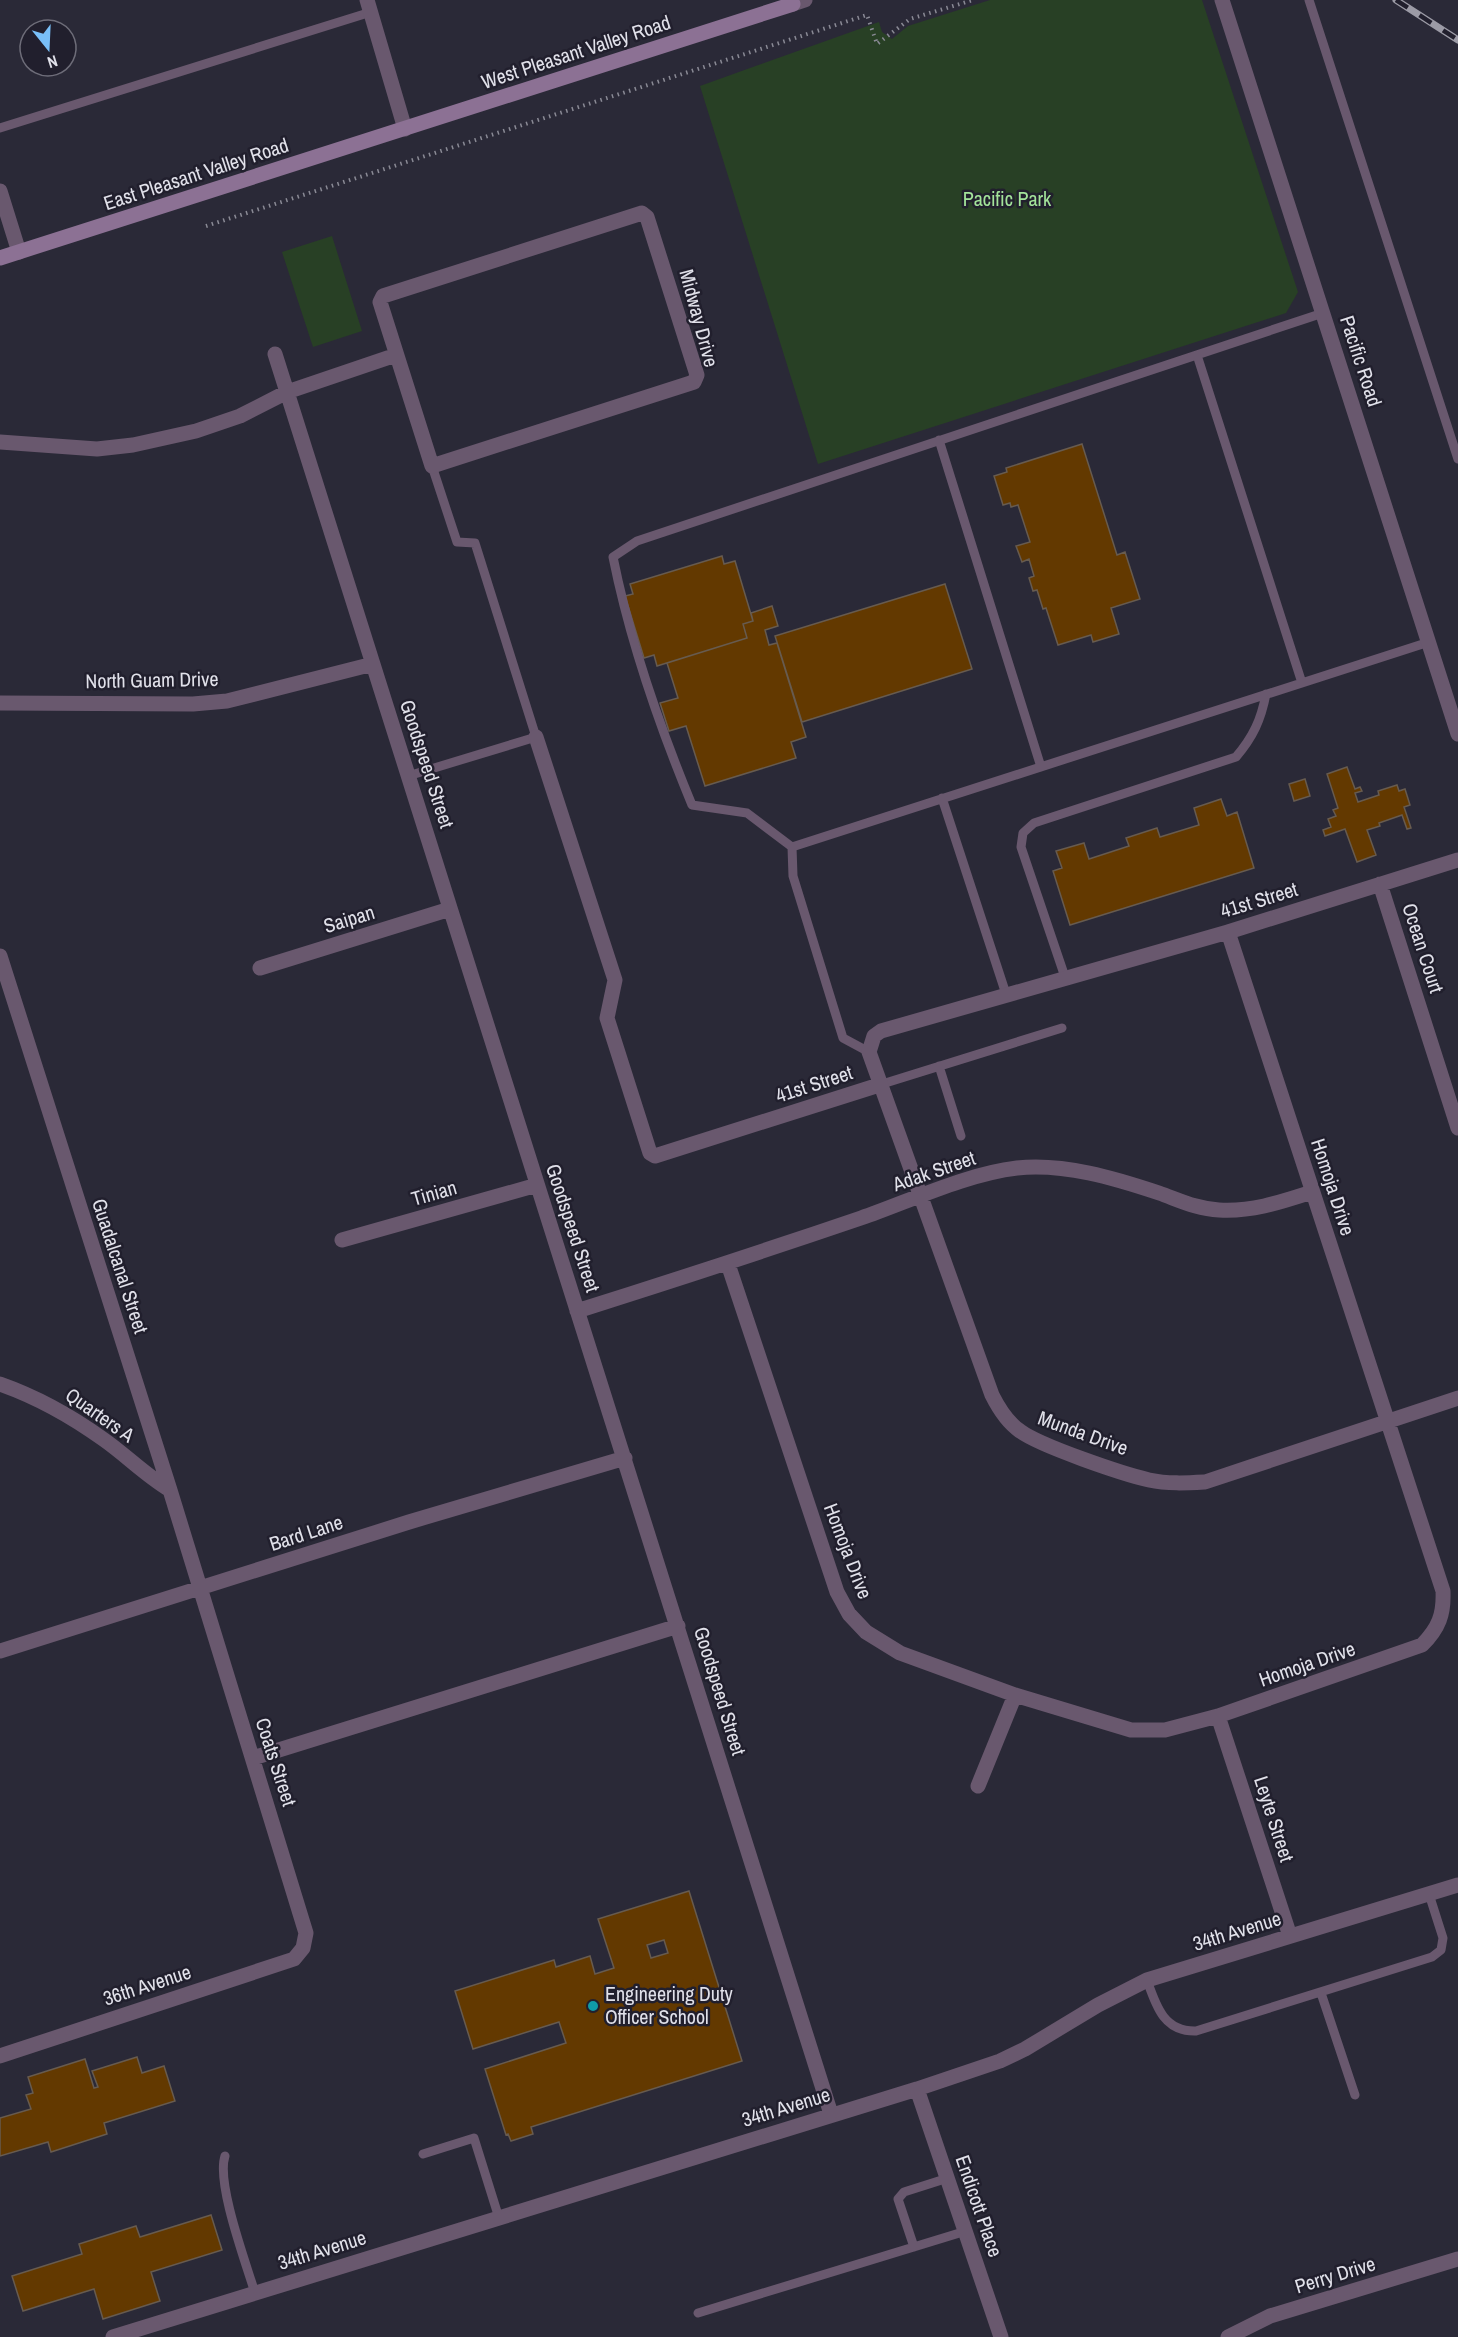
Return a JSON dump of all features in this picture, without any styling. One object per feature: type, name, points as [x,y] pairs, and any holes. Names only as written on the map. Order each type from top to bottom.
[{"type":"street","name":"Pacific Road","points":[[1222,0],[1458,734]]},
{"type":"street","name":"West Pleasant Valley Road","points":[[405,129],[796,1]]},
{"type":"street","points":[[369,6],[405,129]]},
{"type":"street","name":"East Pleasant Valley Road","points":[[0,258],[405,129]]},
{"type":"street","points":[[0,191],[19,252]]},
{"type":"street","name":"Midway Drive","points":[[642,213],[647,217],[697,375],[694,382],[432,466],[396,355],[380,302],[383,296],[642,213]]},
{"type":"street","name":"Goodspeed Street","points":[[275,354],[831,2114]]},
{"type":"street","points":[[0,442],[88,448],[133,445],[207,427],[240,416],[287,392],[396,355]]},
{"type":"street","name":"North Guam Drive","points":[[0,703],[193,704],[227,701],[373,664]]},
{"type":"street","name":"41st Street","points":[[536,737],[615,980],[607,1018],[650,1153],[655,1156],[879,1085],[869,1052],[874,1036],[880,1031],[1228,932],[1458,860]]},
{"type":"street","name":"Ocean Court","points":[[1380,884],[1458,1128]]},
{"type":"street","name":"Saipan","points":[[260,968],[450,909]]},
{"type":"street","name":"Homoja Drive","points":[[728,1264],[832,1582],[849,1614],[866,1632],[893,1650],[1015,1695],[1131,1730],[1148,1732],[1218,1716],[1413,1650],[1434,1633],[1444,1607],[1443,1591],[1228,932]]},
{"type":"street","name":"Guadalcanal Street","points":[[0,956],[170,1490],[199,1590]]},
{"type":"street","name":"Munda Drive","points":[[879,1085],[923,1197],[992,1395],[1008,1421],[1021,1432],[1039,1442],[1149,1480],[1180,1484],[1204,1482],[1458,1398]]},
{"type":"street","name":"Adak Street","points":[[577,1311],[728,1264],[995,1172],[1038,1167],[1090,1174],[1159,1193],[1184,1203],[1217,1210],[1263,1208],[1312,1192]]},
{"type":"street","name":"Tinian","points":[[342,1240],[537,1185]]},
{"type":"street","name":"Quarters A","points":[[0,1384],[38,1398],[104,1439],[147,1477],[170,1490]]},
{"type":"street","name":"Bard Lane","points":[[0,1651],[409,1522],[625,1458]]},
{"type":"street","name":"Coats Street","points":[[199,1590],[306,1926],[303,1948]]},
{"type":"street","points":[[253,1758],[678,1626]]},
{"type":"street","points":[[978,1785],[1015,1695]]},
{"type":"street","name":"Leyte Street","points":[[1218,1716],[1290,1936]]},
{"type":"street","name":"34th Avenue","points":[[113,2337],[917,2089],[1000,2061],[1025,2049],[1098,2005],[1148,1980],[1458,1885]]},
{"type":"street","name":"36th Avenue","points":[[0,2056],[294,1959],[303,1948]]},
{"type":"street","name":"Endicott Place","points":[[917,2089],[1001,2337]]},
{"type":"street","name":"Perry Drive","points":[[1228,2337],[1270,2316],[1458,2259]]},
{"type":"lane","points":[[1309,0],[1458,459]]},
{"type":"lane","points":[[0,128],[369,6]]},
{"type":"lane","points":[[792,847],[747,813],[692,805],[672,755],[623,606],[613,557],[637,541],[1323,313]]},
{"type":"lane","points":[[1197,355],[1302,683]]},
{"type":"lane","points":[[939,440],[1041,766]]},
{"type":"lane","points":[[408,776],[536,737],[476,543],[458,542],[432,466]]},
{"type":"lane","points":[[792,847],[1429,642]]},
{"type":"lane","points":[[1065,977],[1021,848],[1023,833],[1034,823],[1236,757],[1251,740],[1261,719],[1266,694]]},
{"type":"lane","points":[[942,798],[1006,994]]},
{"type":"lane","points":[[792,847],[793,876],[843,1038],[869,1052]]},
{"type":"lane","points":[[879,1085],[1062,1028]]},
{"type":"lane","points":[[939,1066],[961,1136]]},
{"type":"lane","points":[[1148,1980],[1155,2001],[1166,2022],[1185,2031],[1196,2031],[1321,1993],[1432,1957],[1441,1950],[1443,1938],[1429,1894]]},
{"type":"lane","points":[[1321,1993],[1355,2095]]},
{"type":"lane","points":[[423,2154],[474,2138],[499,2218]]},
{"type":"lane","points":[[225,2156],[222,2165],[232,2216],[255,2293]]},
{"type":"lane","points":[[914,2247],[898,2199],[904,2192],[948,2178]]},
{"type":"lane","points":[[698,2313],[966,2231]]},
{"type":"path","points":[[206,226],[867,15],[877,44],[910,19],[973,0]]},
{"type":"green space","name":"Pacific Park","points":[[990,0],[1202,0],[1298,292],[1286,313],[818,464],[700,86],[879,22],[882,32],[892,39],[908,26]]},
{"type":"green space","points":[[332,236],[362,331],[313,347],[282,252]]},
{"type":"building","points":[[1082,444],[1117,555],[1125,552],[1140,599],[1111,608],[1119,634],[1093,642],[1091,635],[1058,645],[1046,608],[1043,609],[1037,590],[1033,591],[1029,578],[1034,576],[1029,559],[1022,562],[1016,546],[1030,542],[1018,505],[1011,507],[1010,503],[1003,505],[994,476],[1007,472],[1006,468]]},
{"type":"building","points":[[722,556],[724,564],[735,561],[753,621],[743,624],[747,638],[657,666],[654,655],[644,658],[625,596],[633,594],[630,584]]},
{"type":"building","points":[[945,584],[972,669],[802,722],[775,636]]},
{"type":"building","points":[[772,606],[778,626],[765,630],[769,645],[777,643],[806,737],[791,742],[796,758],[705,786],[686,726],[669,731],[660,703],[678,698],[667,663],[747,638],[743,624],[753,621],[751,613]]},
{"type":"building","points":[[1347,767],[1355,789],[1360,787],[1362,791],[1355,793],[1358,802],[1379,795],[1378,791],[1397,785],[1399,791],[1405,789],[1410,805],[1404,807],[1411,828],[1407,829],[1402,815],[1367,830],[1376,855],[1357,862],[1345,829],[1325,836],[1323,830],[1331,827],[1328,819],[1336,816],[1333,810],[1338,808],[1327,774]]},
{"type":"building","points":[[1305,779],[1310,796],[1294,801],[1289,784]]},
{"type":"building","points":[[1221,799],[1227,816],[1237,812],[1254,868],[1070,925],[1053,871],[1062,868],[1056,851],[1084,843],[1089,859],[1129,846],[1126,838],[1157,828],[1160,837],[1199,825],[1194,808]]},
{"type":"building","name":"Engineering Duty Officer School","points":[[689,1891],[742,2061],[531,2127],[533,2134],[511,2141],[508,2134],[506,2135],[485,2069],[566,2043],[559,2022],[473,2049],[455,1991],[554,1960],[556,1967],[590,1956],[595,1974],[614,1968],[598,1919]],"holes":[[[664,1940],[668,1953],[651,1958],[647,1945]]]},
{"type":"building","points":[[137,2057],[142,2073],[164,2066],[175,2101],[104,2123],[107,2134],[51,2152],[48,2142],[0,2156],[0,2118],[31,2109],[26,2095],[33,2093],[28,2077],[85,2059],[94,2088],[98,2087],[92,2071]]},
{"type":"building","points":[[211,2215],[222,2250],[151,2272],[160,2301],[103,2319],[94,2289],[23,2311],[12,2276],[82,2254],[79,2244],[136,2226],[140,2237]]},
{"type":"railway","points":[[1396,0],[1458,40]]},
{"type":"place","name":"Engineering Duty Officer School","points":[[593,2006]]}]
